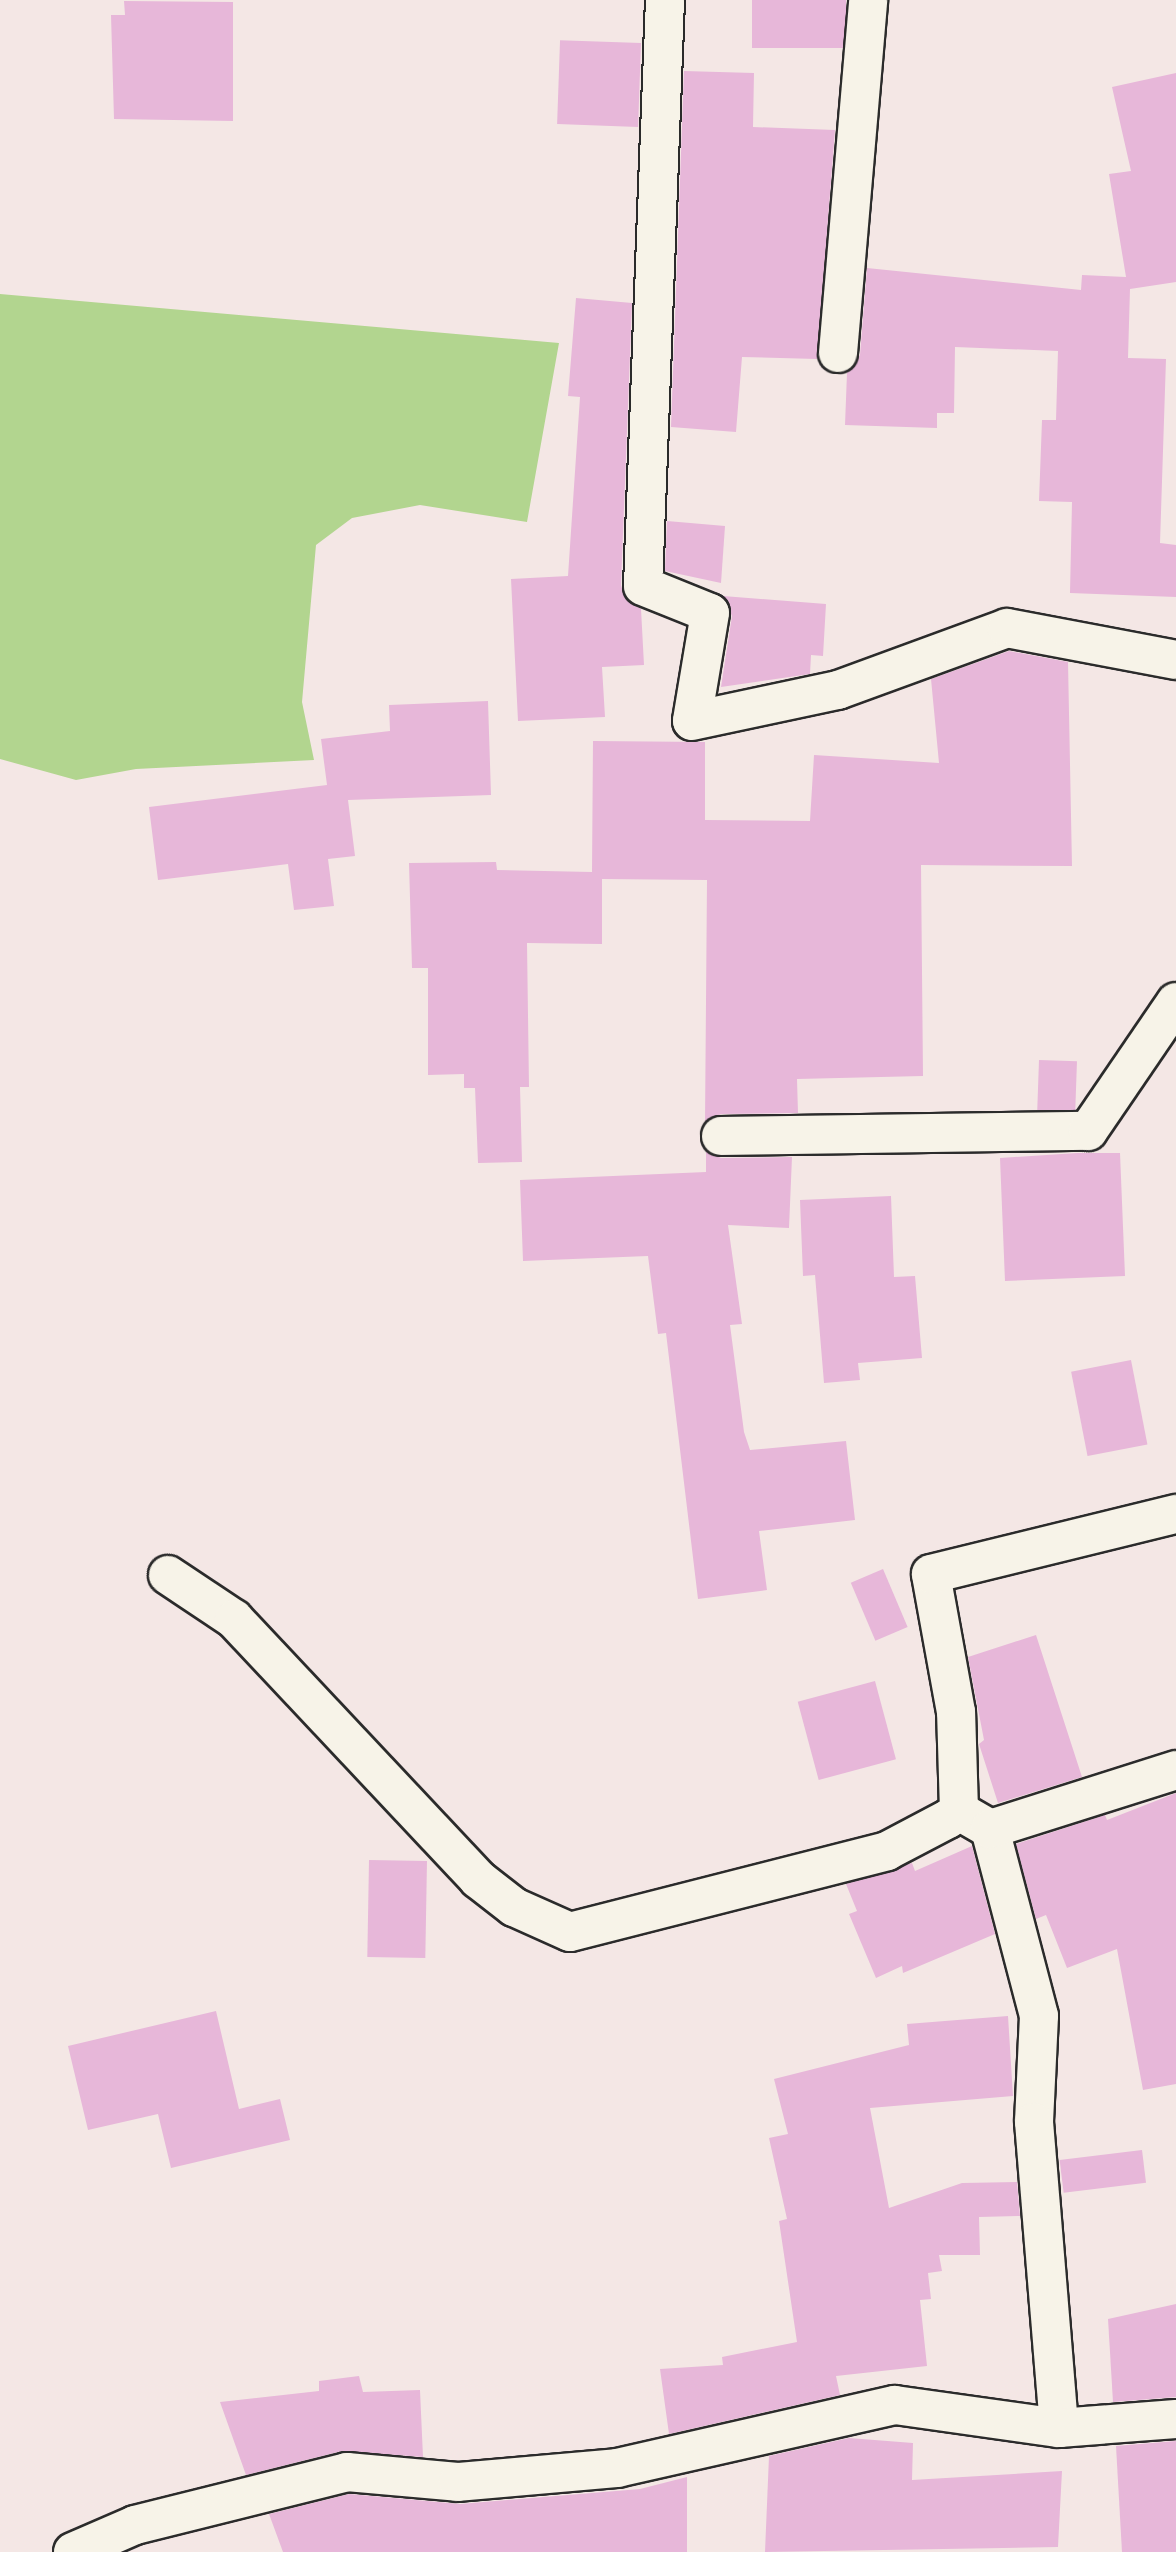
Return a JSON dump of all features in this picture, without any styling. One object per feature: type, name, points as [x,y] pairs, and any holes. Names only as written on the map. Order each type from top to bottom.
[{"type":"street","points":[[665,0],[643,586],[710,613],[692,721],[838,690],[1007,628],[1176,660]]},
{"type":"street","points":[[838,353],[868,0]]},
{"type":"street","points":[[721,1136],[1088,1131],[1176,1002]]},
{"type":"street","points":[[1059,2427],[1034,2122],[1039,2016],[974,1820],[931,1574],[1176,1514]]},
{"type":"street","points":[[168,1575],[234,1619],[478,1879],[514,1907],[570,1932],[887,1851],[974,1820],[1176,1770]]},
{"type":"street","points":[[73,2552],[140,2539],[347,2472],[458,2482],[617,2468],[895,2405],[1059,2427],[1176,2419]]},
{"type":"green space","points":[[0,294],[559,343],[527,522],[420,505],[352,518],[316,545],[302,702],[314,760],[136,769],[76,780],[0,759]]},
{"type":"building","points":[[752,0],[846,0],[846,48],[752,48]]},
{"type":"building","points":[[124,1],[233,2],[233,121],[114,119],[111,15],[125,15]]},
{"type":"building","points":[[560,40],[641,43],[638,127],[557,124]]},
{"type":"building","points":[[684,71],[754,73],[753,127],[835,130],[817,359],[742,357],[736,432],[671,427]]},
{"type":"building","points":[[1176,73],[1176,282],[1130,289],[1128,358],[1166,359],[1160,543],[1176,545],[1176,597],[1070,593],[1072,502],[1039,501],[1042,420],[1056,420],[1058,351],[955,347],[954,413],[937,413],[937,428],[845,425],[847,373],[860,355],[867,268],[1081,290],[1082,275],[1126,277],[1109,174],[1131,171],[1112,87]]},
{"type":"building","points":[[576,298],[632,303],[621,585],[625,598],[641,609],[644,665],[602,667],[605,717],[518,721],[511,579],[568,576],[580,397],[568,396]]},
{"type":"building","points":[[667,521],[725,526],[721,583],[665,571]]},
{"type":"building","points":[[723,596],[826,604],[823,656],[811,655],[810,674],[721,687],[732,616]]},
{"type":"building","points":[[1009,651],[1068,662],[1072,866],[921,865],[923,1076],[797,1079],[798,1113],[721,1114],[705,1122],[707,880],[602,879],[602,944],[527,943],[529,1087],[520,1087],[522,1162],[478,1163],[475,1088],[464,1088],[464,1074],[428,1075],[428,968],[412,968],[409,863],[496,862],[497,870],[592,872],[593,741],[705,742],[705,820],[810,821],[814,755],[939,763],[931,679]]},
{"type":"building","points":[[488,701],[491,795],[348,800],[355,856],[328,859],[334,906],[294,910],[288,864],[158,880],[149,807],[327,785],[321,739],[390,731],[389,705]]},
{"type":"building","points":[[1039,1060],[1077,1061],[1075,1111],[1037,1110]]},
{"type":"building","points":[[706,1151],[721,1158],[792,1157],[789,1228],[728,1225],[742,1324],[730,1325],[744,1432],[750,1450],[846,1441],[855,1520],[759,1531],[767,1590],[698,1599],[666,1333],[658,1334],[648,1256],[523,1261],[520,1180],[706,1172]]},
{"type":"building","points":[[1120,1153],[1125,1276],[1005,1281],[1000,1158]]},
{"type":"building","points":[[891,1196],[894,1277],[915,1276],[922,1358],[858,1363],[860,1380],[824,1383],[815,1275],[803,1276],[800,1200]]},
{"type":"building","points":[[1131,1360],[1147,1444],[1088,1456],[1071,1372]]},
{"type":"building","points":[[883,1569],[908,1627],[875,1641],[851,1583]]},
{"type":"building","points":[[1036,1635],[1082,1777],[998,1803],[979,1744],[984,1740],[968,1657]]},
{"type":"building","points":[[875,1681],[896,1759],[819,1780],[798,1702]]},
{"type":"building","points":[[1176,1793],[1176,2084],[1143,2090],[1117,1949],[1067,1968],[1046,1915],[1036,1919],[1016,1844],[1105,1815],[1107,1820]]},
{"type":"building","points":[[972,1846],[995,1934],[903,1973],[902,1966],[876,1978],[849,1914],[857,1911],[846,1884],[912,1863],[915,1871]]},
{"type":"building","points":[[369,1860],[427,1861],[425,1958],[367,1957]]},
{"type":"building","points":[[216,2011],[239,2109],[280,2099],[290,2140],[171,2168],[158,2114],[88,2130],[68,2046]]},
{"type":"building","points":[[1008,2016],[1013,2096],[870,2108],[889,2208],[962,2183],[1017,2182],[1020,2216],[979,2217],[980,2255],[939,2255],[942,2271],[928,2273],[931,2299],[920,2300],[927,2366],[836,2376],[840,2395],[669,2434],[660,2369],[723,2365],[722,2357],[797,2342],[779,2221],[787,2219],[769,2138],[788,2134],[774,2079],[909,2045],[907,2024]]},
{"type":"building","points":[[1142,2150],[1146,2183],[1064,2193],[1060,2160]]},
{"type":"building","points":[[1176,2304],[1176,2397],[1113,2402],[1108,2319]]},
{"type":"building","points":[[359,2376],[363,2392],[420,2390],[423,2457],[342,2451],[246,2475],[220,2402],[319,2391],[319,2381]]},
{"type":"building","points":[[849,2438],[913,2443],[912,2480],[1062,2471],[1058,2547],[765,2552],[769,2456]]},
{"type":"building","points":[[1176,2441],[1176,2552],[1122,2552],[1116,2446]]},
{"type":"building","points":[[687,2477],[687,2552],[283,2552],[269,2514],[349,2494],[460,2504],[640,2489]]}]
